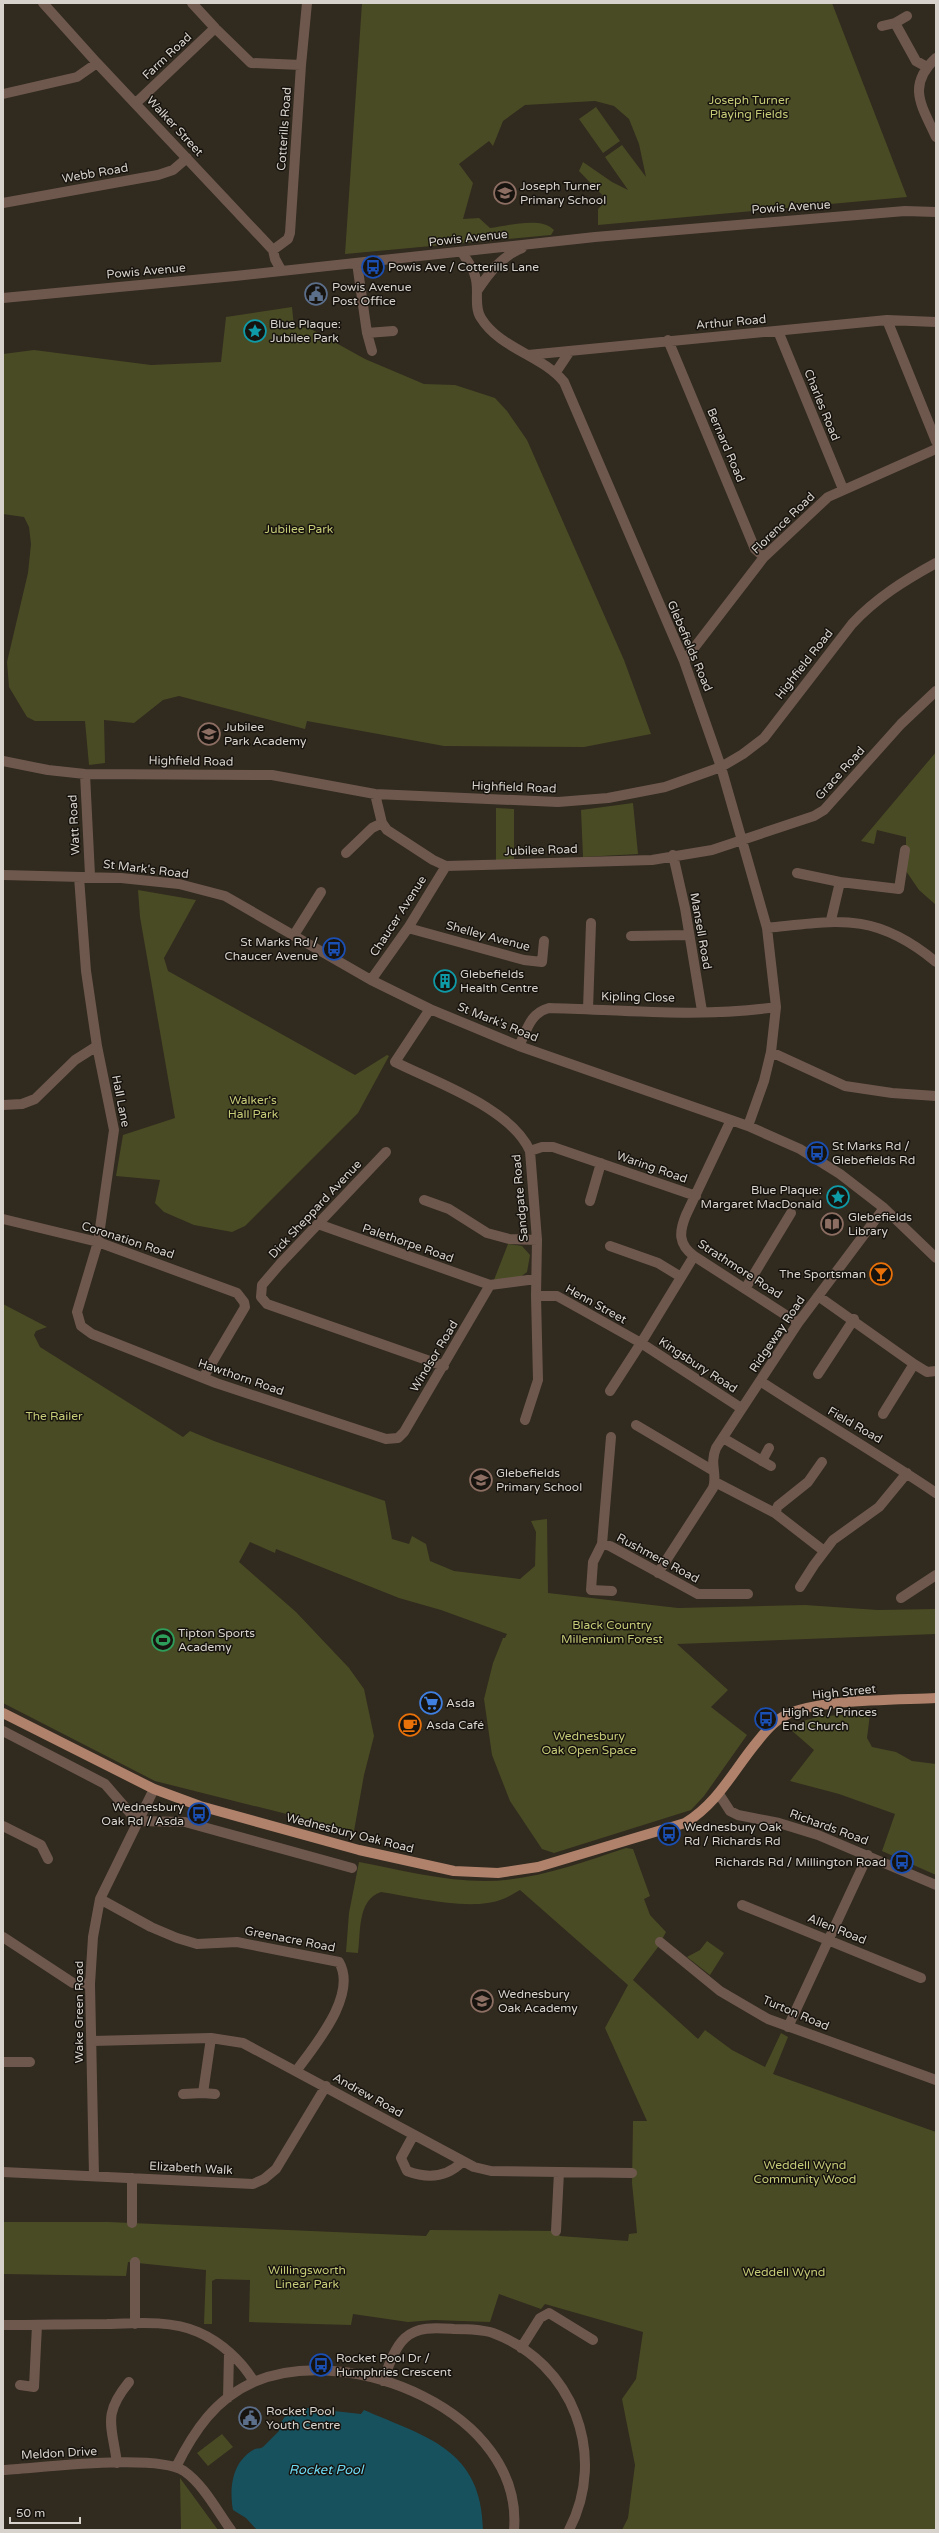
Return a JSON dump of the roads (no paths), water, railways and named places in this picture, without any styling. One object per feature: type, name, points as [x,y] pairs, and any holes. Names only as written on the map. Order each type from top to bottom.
[{"type":"main road","name":"High Street","points":[[704,1810],[719,1794],[756,1742],[772,1725],[786,1714],[830,1705],[936,1698]]},
{"type":"main road","name":"Wednesbury Oak Road","points":[[3,1713],[154,1789],[200,1806],[351,1848],[406,1861],[474,1873],[498,1873],[538,1867],[685,1823],[704,1810]]},
{"type":"street","name":"Walker Street","points":[[43,3],[97,63],[274,250],[275,259],[281,270]]},
{"type":"street","points":[[192,3],[215,28],[251,62],[301,65]]},
{"type":"street","name":"Cotterills Road","points":[[274,250],[288,239],[290,233],[301,65],[307,3]]},
{"type":"street","points":[[882,26],[895,23],[907,16]]},
{"type":"street","points":[[895,23],[916,61],[927,67]]},
{"type":"street","name":"Farm Road","points":[[136,103],[215,28]]},
{"type":"street","points":[[936,58],[920,76],[918,93],[936,138]]},
{"type":"street","points":[[3,94],[77,77],[97,63]]},
{"type":"street","name":"Webb Road","points":[[3,202],[158,175],[173,170],[187,158]]},
{"type":"street","name":"Powis Avenue","points":[[3,298],[235,276],[535,243],[700,227],[904,212],[936,212]]},
{"type":"street","points":[[476,291],[512,252],[535,243]]},
{"type":"street","name":"Glebefields Road","points":[[462,252],[476,277],[476,291],[481,318],[495,332],[556,372],[564,382],[684,661],[721,767],[744,841],[767,928],[776,1007],[772,1052],[764,1081],[748,1126]]},
{"type":"street","points":[[357,263],[367,333],[372,351]]},
{"type":"street","points":[[887,320],[936,441]]},
{"type":"street","name":"Arthur Road","points":[[528,355],[668,340],[887,320],[936,322]]},
{"type":"street","name":"Charles Road","points":[[778,330],[843,489]]},
{"type":"street","points":[[367,333],[393,331]]},
{"type":"street","name":"Bernard Road","points":[[668,340],[755,549],[764,557]]},
{"type":"street","points":[[556,372],[570,351]]},
{"type":"street","name":"Florence Road","points":[[684,661],[764,557],[828,497],[843,489],[936,449]]},
{"type":"street","name":"Highfield Road","points":[[3,761],[48,770],[85,774],[272,775],[375,794],[558,802],[608,798],[665,787],[721,767],[743,754],[764,738],[852,624],[864,611],[908,578],[936,563]]},
{"type":"street","name":"Grace Road","points":[[744,841],[814,816],[824,810],[901,724],[936,691]]},
{"type":"street","name":"Watt Road","points":[[85,774],[90,875]]},
{"type":"street","points":[[346,853],[372,828],[382,822],[375,794]]},
{"type":"street","name":"Jubilee Road","points":[[382,822],[387,830],[433,860],[446,866],[645,860],[712,850],[744,841]]},
{"type":"street","points":[[797,873],[840,882],[899,889],[905,850]]},
{"type":"street","name":"Mansell Road","points":[[673,855],[690,935],[702,1011]]},
{"type":"street","name":"Chaucer Avenue","points":[[371,980],[408,928],[446,866]]},
{"type":"street","name":"St Mark's Road","points":[[3,875],[79,877],[90,875],[179,884],[225,896],[371,980],[430,1009],[520,1046],[748,1126],[800,1149],[836,1172],[884,1208],[936,1258]]},
{"type":"street","name":"Hall Lane","points":[[79,877],[86,971],[97,1046],[114,1137],[98,1242],[77,1312],[81,1326]]},
{"type":"street","points":[[831,920],[840,882]]},
{"type":"street","points":[[294,935],[321,892]]},
{"type":"street","points":[[767,928],[831,920],[860,922],[891,932],[936,962]]},
{"type":"street","points":[[588,1009],[591,923]]},
{"type":"street","name":"Shelley Avenue","points":[[408,928],[511,956],[542,962],[544,941]]},
{"type":"street","points":[[631,936],[690,935]]},
{"type":"street","name":"Kipling Close","points":[[520,1046],[531,1019],[543,1010],[588,1009],[702,1011],[776,1007]]},
{"type":"street","name":"Sandgate Road","points":[[430,1009],[395,1062],[501,1116],[520,1134],[530,1151],[537,1240],[536,1296],[538,1380],[526,1420]]},
{"type":"street","points":[[3,1105],[22,1104],[35,1099],[75,1060],[97,1046]]},
{"type":"street","points":[[772,1052],[845,1086],[892,1094],[936,1096]]},
{"type":"street","name":"Strathmore Road","points":[[731,1120],[680,1228],[680,1239],[684,1249],[798,1323]]},
{"type":"street","name":"Waring Road","points":[[530,1151],[542,1147],[553,1148],[696,1196]]},
{"type":"street","name":"Dick Sheppard Avenue","points":[[386,1152],[262,1285],[261,1297],[267,1304],[444,1366]]},
{"type":"street","name":"Waring Road","points":[[590,1201],[601,1163]]},
{"type":"street","points":[[424,1200],[449,1209],[487,1233],[509,1239],[537,1240]]},
{"type":"street","name":"Ridgeway Road","points":[[715,1482],[712,1470],[712,1458],[723,1438],[798,1323],[884,1208]]},
{"type":"street","points":[[745,1289],[791,1213]]},
{"type":"street","name":"Coronation Road","points":[[3,1219],[98,1242],[233,1290],[241,1297],[245,1307],[203,1378]]},
{"type":"street","name":"Palethorpe Road","points":[[318,1224],[490,1285]]},
{"type":"street","points":[[610,1246],[658,1263],[681,1277]]},
{"type":"street","name":"Kingsbury Road","points":[[610,1391],[694,1256]]},
{"type":"street","points":[[490,1285],[536,1279]]},
{"type":"street","name":"Windsor Road","points":[[398,1438],[404,1432],[444,1366],[490,1285]]},
{"type":"street","name":"Henn Street","points":[[536,1296],[557,1296],[641,1343]]},
{"type":"street","points":[[818,1296],[854,1319],[914,1364],[927,1372],[936,1371]]},
{"type":"street","points":[[818,1374],[854,1319]]},
{"type":"street","name":"Hawthorn Road","points":[[81,1326],[92,1334],[203,1378],[386,1439],[398,1438]]},
{"type":"street","name":"Kingsbury Road","points":[[641,1343],[742,1408]]},
{"type":"street","points":[[883,1414],[914,1364]]},
{"type":"street","name":"Field Road","points":[[760,1381],[907,1473],[936,1493]]},
{"type":"street","points":[[636,1426],[712,1470]]},
{"type":"street","name":"Rushmere Road","points":[[611,1437],[602,1544],[593,1562],[591,1590],[612,1591]]},
{"type":"street","points":[[723,1438],[771,1466]]},
{"type":"street","points":[[762,1461],[769,1448]]},
{"type":"street","points":[[774,1513],[778,1506],[808,1482],[822,1462]]},
{"type":"street","points":[[800,1587],[833,1540],[879,1507],[907,1473]]},
{"type":"street","points":[[658,1573],[708,1498],[715,1482],[774,1513],[824,1551]]},
{"type":"street","name":"Rushmere Road","points":[[602,1544],[698,1594],[748,1594]]},
{"type":"street","points":[[901,1598],[936,1575]]},
{"type":"street","points":[[3,1731],[106,1784],[137,1821],[185,1822],[352,1868]]},
{"type":"street","name":"Wake Green Road","points":[[94,2176],[90,1984],[93,1937],[100,1899],[154,1789]]},
{"type":"street","name":"Richards Road","points":[[719,1794],[730,1811],[738,1815],[798,1828],[868,1855],[936,1885]]},
{"type":"street","points":[[3,1826],[41,1845],[48,1859]]},
{"type":"street","points":[[788,2027],[868,1855]]},
{"type":"street","name":"Greenacre Road","points":[[100,1899],[151,1927],[177,1938],[197,1944],[244,1943],[339,1962],[342,1968],[342,1989],[338,2007],[297,2070]]},
{"type":"street","name":"Allen Road","points":[[742,1905],[829,1939],[921,1978]]},
{"type":"street","points":[[3,1937],[73,1983],[90,1984]]},
{"type":"street","name":"Turton Road","points":[[660,1942],[720,1991],[768,2019],[936,2080]]},
{"type":"street","points":[[203,2093],[211,2038]]},
{"type":"street","name":"Andrew Road","points":[[92,2041],[211,2038],[243,2043],[297,2070],[462,2162],[491,2171],[632,2173]]},
{"type":"street","points":[[3,2062],[30,2062]]},
{"type":"street","name":"Elizabeth Walk","points":[[3,2172],[252,2184],[264,2179],[276,2169],[326,2086]]},
{"type":"street","points":[[183,2094],[215,2094]]},
{"type":"street","points":[[413,2136],[401,2158],[407,2171],[415,2174],[446,2175],[462,2162]]},
{"type":"street","points":[[556,2231],[559,2172]]},
{"type":"street","points":[[132,2178],[132,2223]]},
{"type":"street","points":[[135,2262],[135,2324]]},
{"type":"street","points":[[522,2348],[540,2318],[549,2312],[593,2340]]},
{"type":"street","points":[[3,2325],[135,2324],[178,2326],[198,2332],[229,2353],[246,2367],[254,2382]]},
{"type":"street","points":[[20,2385],[34,2387],[37,2325]]},
{"type":"street","points":[[383,2381],[404,2339],[414,2332],[432,2327],[491,2333],[522,2348],[556,2381],[570,2401],[580,2423],[585,2450],[586,2472],[582,2491],[569,2530]]},
{"type":"street","points":[[228,2398],[229,2353]]},
{"type":"street","points":[[231,2530],[195,2481],[176,2467],[198,2426],[228,2398],[254,2382],[301,2371],[320,2370],[354,2372],[413,2392],[446,2409],[478,2436],[498,2460],[506,2475],[514,2504],[514,2530]]},
{"type":"street","name":"Meldon Drive","points":[[117,2463],[110,2414],[116,2398],[129,2382]]},
{"type":"street","name":"Meldon Drive","points":[[3,2470],[117,2463],[165,2464],[176,2467]]},
{"type":"water","name":"Rocket Pool","points":[[307,2408],[361,2414],[364,2410],[429,2438],[446,2450],[461,2464],[473,2481],[480,2503],[483,2530],[257,2530],[246,2518],[233,2510],[232,2484],[237,2468],[241,2460],[247,2454],[255,2449],[263,2447],[279,2431],[280,2424],[288,2412]]},
{"type":"place","name":"Joseph Turner Primary School","points":[[505,193]]},
{"type":"place","name":"Powis Ave / Cotterills Lane","points":[[373,267]]},
{"type":"place","name":"Powis Avenue Post Office","points":[[316,294]]},
{"type":"place","name":"Blue Plaque: Jubilee Park","points":[[255,331]]},
{"type":"place","name":"Jubilee Park Academy","points":[[209,734]]},
{"type":"place","name":"St Marks Rd / Chaucer Avenue","points":[[334,949]]},
{"type":"place","name":"Glebefields Health Centre","points":[[445,981]]},
{"type":"place","name":"St Marks Rd / Glebefields Rd","points":[[817,1153]]},
{"type":"place","name":"Blue Plaque: Margaret MacDonald","points":[[838,1197]]},
{"type":"place","name":"Glebefields Library","points":[[832,1224]]},
{"type":"place","name":"The Sportsman","points":[[881,1274]]},
{"type":"place","name":"Glebefields Primary School","points":[[481,1480]]},
{"type":"place","name":"Tipton Sports Academy","points":[[163,1640]]},
{"type":"place","name":"Asda","points":[[431,1703]]},
{"type":"place","name":"High St / Princes End Church","points":[[766,1719]]},
{"type":"place","name":"Asda Café","points":[[410,1725]]},
{"type":"place","name":"Wednesbury Oak Rd / Asda","points":[[199,1814]]},
{"type":"place","name":"Wednesbury Oak Rd / Richards Rd","points":[[669,1834]]},
{"type":"place","name":"Richards Rd / Millington Road","points":[[902,1862]]},
{"type":"place","name":"Wednesbury Oak Academy","points":[[482,2001]]},
{"type":"place","name":"Rocket Pool Dr / Humphries Crescent","points":[[321,2365]]},
{"type":"place","name":"Rocket Pool Youth Centre","points":[[250,2418]]},
{"type":"park label","name":"Joseph Turner Playing Fields","points":[[749,107]]},
{"type":"park label","name":"Jubilee Park","points":[[299,529]]},
{"type":"park label","name":"Walker's Hall Park","points":[[253,1107]]},
{"type":"park label","name":"The Railer","points":[[54,1416]]},
{"type":"park label","name":"Black Country Millennium Forest","points":[[612,1632]]},
{"type":"park label","name":"Wednesbury Oak Open Space","points":[[589,1743]]},
{"type":"park label","name":"Weddell Wynd Community Wood","points":[[805,2172]]},
{"type":"park label","name":"Weddell Wynd","points":[[784,2272]]},
{"type":"park label","name":"Willingsworth Linear Park","points":[[307,2277]]}]
